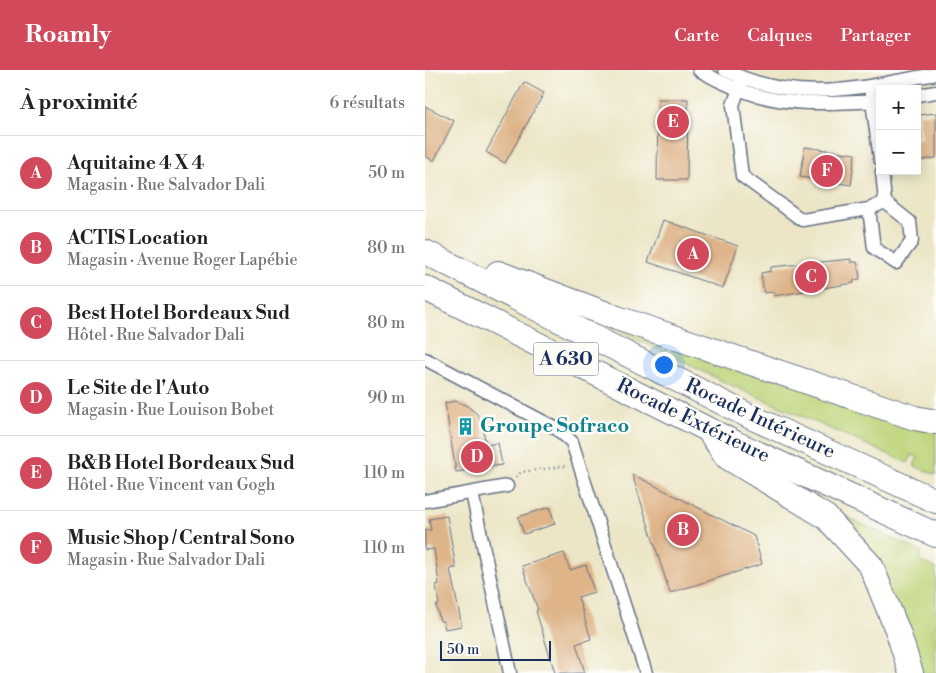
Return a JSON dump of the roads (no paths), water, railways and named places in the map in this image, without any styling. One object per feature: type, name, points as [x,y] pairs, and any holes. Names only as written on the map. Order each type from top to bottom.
[{"type":"highway","points":[[425,242],[529,286],[617,318],[915,418],[936,422]]},
{"type":"highway","name":"Rocade Intérieure","points":[[425,252],[751,417],[936,501]]},
{"type":"highway","name":"Rocade Extérieure","points":[[425,288],[707,429],[936,535]]},
{"type":"highway","points":[[707,429],[727,457],[826,517],[871,566],[898,632],[911,673]]},
{"type":"street","points":[[699,70],[741,84],[784,102],[815,105],[876,101],[869,85]]},
{"type":"street","points":[[725,70],[741,84],[814,92],[841,91],[936,74]]},
{"type":"street","points":[[741,84],[733,105],[733,119],[742,176],[802,220],[869,210],[885,202]]},
{"type":"street","points":[[921,94],[936,92]]},
{"type":"street","points":[[869,210],[873,248],[896,263],[912,241],[909,222],[885,202],[882,175]]},
{"type":"street","points":[[425,360],[565,434],[571,442],[646,673]]},
{"type":"street","points":[[425,501],[507,486]]},
{"type":"street","points":[[471,493],[510,673]]},
{"type":"place","name":"B&B Hotel Bordeaux Sud","points":[[673,122]]},
{"type":"place","name":"Music Shop / Central Sono","points":[[827,171]]},
{"type":"place","name":"Aquitaine 4 X 4","points":[[693,254]]},
{"type":"place","name":"Best Hotel Bordeaux Sud","points":[[811,277]]},
{"type":"place","name":"Groupe Sofraco","points":[[466,426]]},
{"type":"place","name":"Le Site de l'Auto","points":[[477,457]]},
{"type":"place","name":"ACTIS Location","points":[[683,530]]}]
